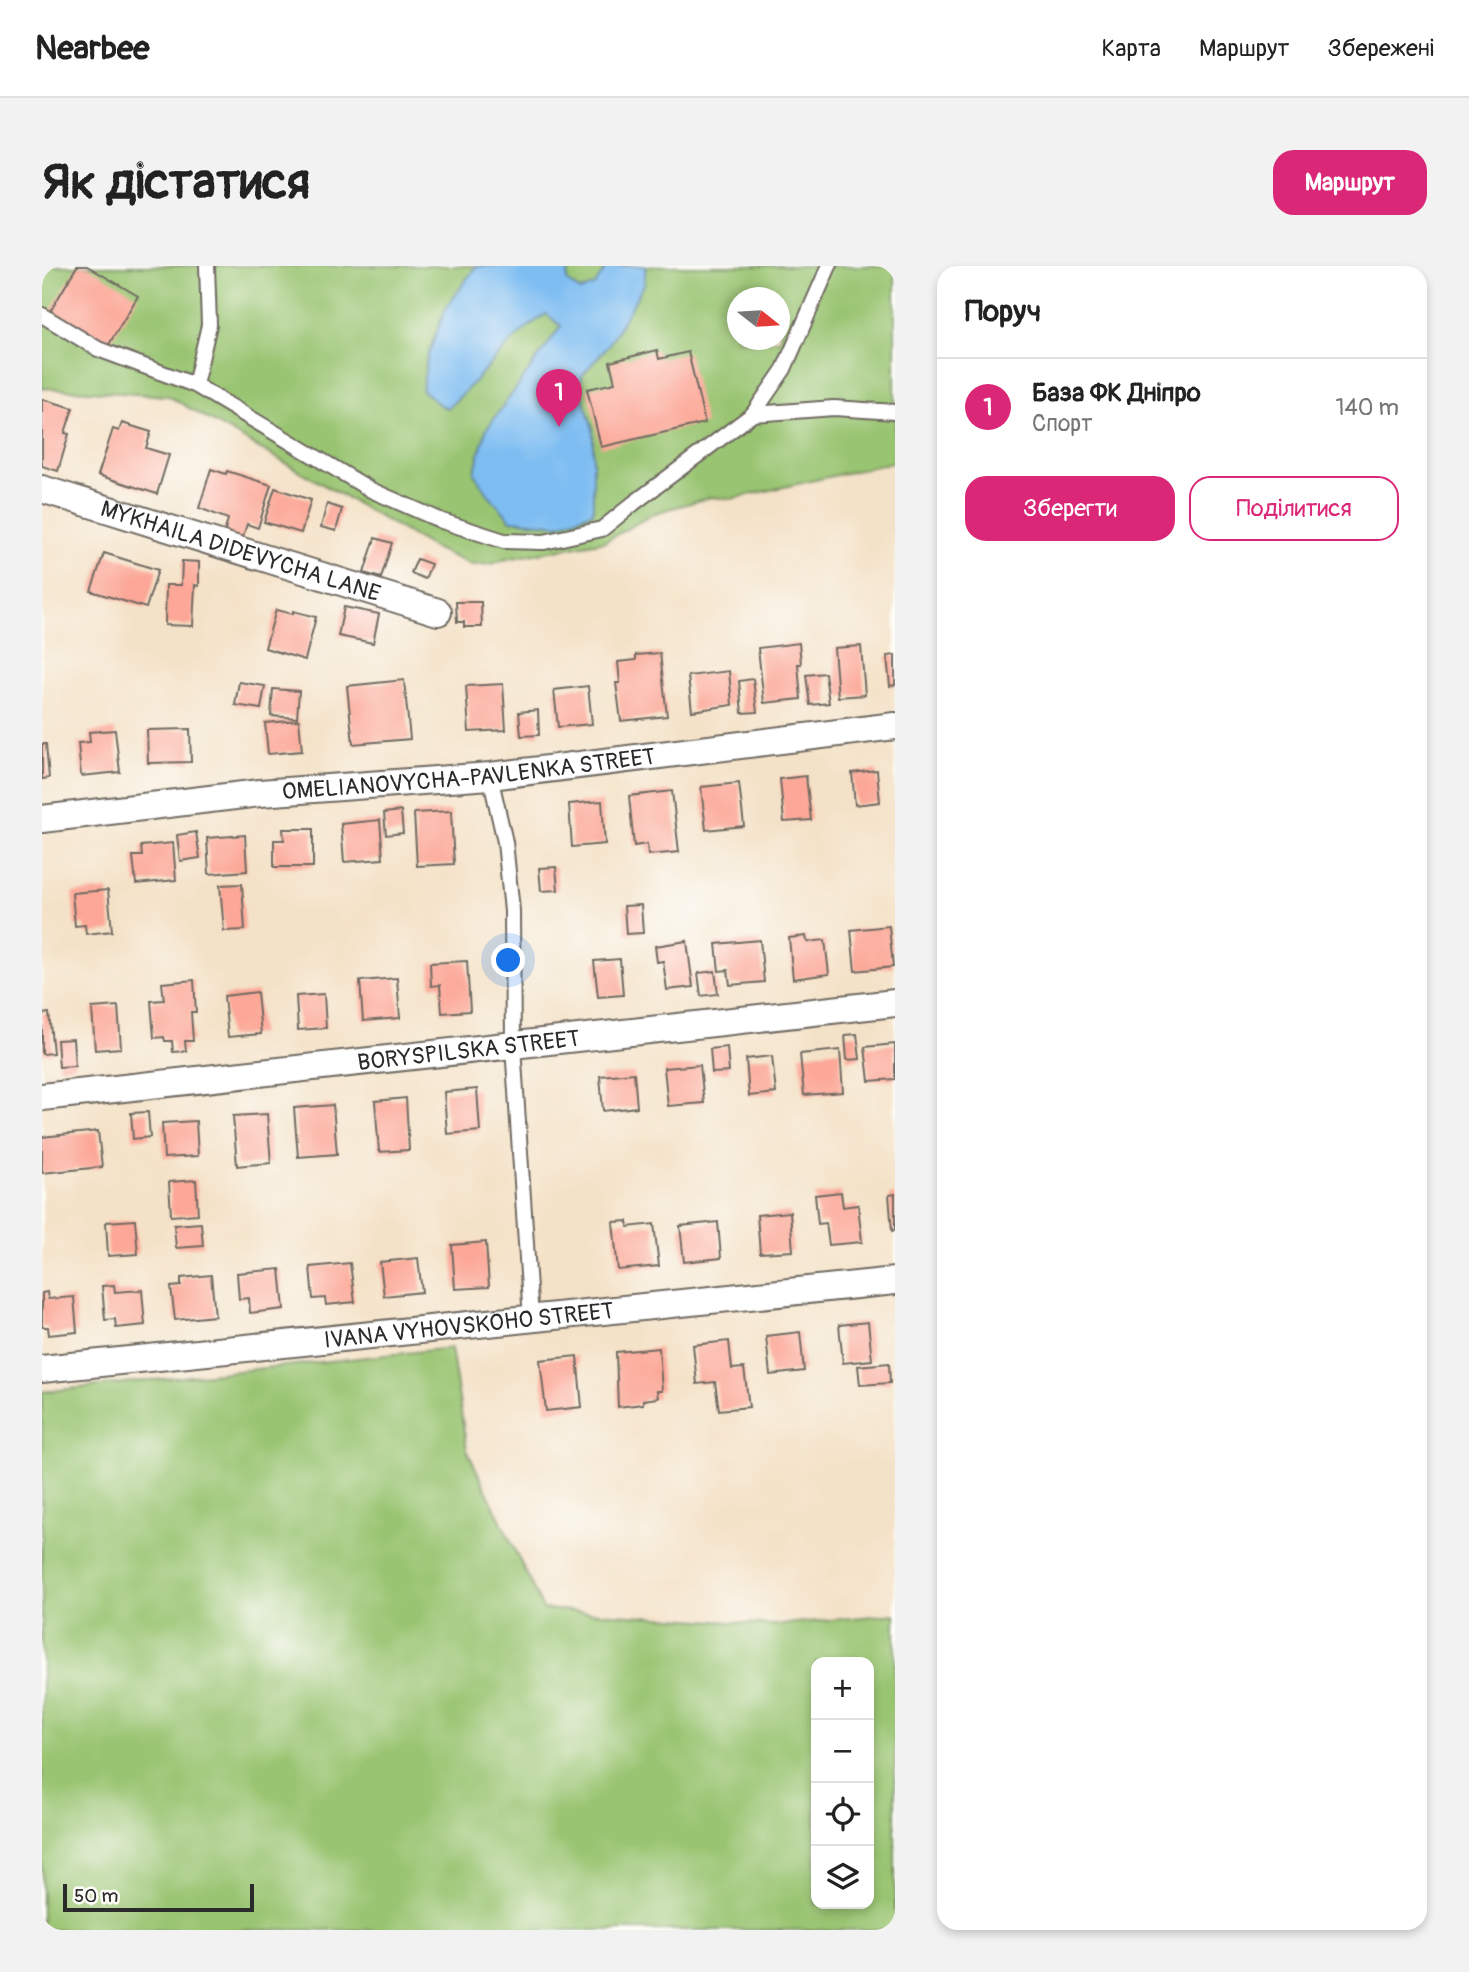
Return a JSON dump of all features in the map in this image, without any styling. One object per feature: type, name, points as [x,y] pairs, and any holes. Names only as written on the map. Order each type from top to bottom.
[{"type":"street","name":"MYKHAILA DIDEVYCHA LANE","points":[[42,489],[438,612]]},
{"type":"street","name":"OMELIANOVYCHA-PAVLENKA STREET","points":[[42,818],[260,793],[490,776],[895,726]]},
{"type":"street","name":"BORYSPILSKA STREET","points":[[42,1097],[895,1003]]},
{"type":"street","name":"IVANA VYHOVSKOHO STREET","points":[[42,1369],[895,1281]]},
{"type":"lane","points":[[195,385],[209,325],[208,266]]},
{"type":"lane","points":[[42,316],[98,349],[195,385],[371,490],[442,521],[504,541],[544,542],[602,529],[753,414],[784,369],[829,266]]},
{"type":"lane","points":[[753,414],[834,408],[895,412]]},
{"type":"lane","points":[[490,776],[505,842],[512,911],[513,1046],[531,1319]]},
{"type":"green space","points":[[42,266],[895,266],[895,462],[731,499],[711,497],[655,513],[605,541],[491,564],[472,565],[436,549],[168,396],[42,388]]},
{"type":"green space","points":[[451,1348],[467,1450],[543,1609],[774,1625],[895,1614],[895,1930],[42,1930],[42,1392]]},
{"type":"water","points":[[476,266],[569,266],[567,281],[580,291],[595,285],[607,266],[646,266],[644,285],[608,346],[583,374],[579,386],[593,429],[593,512],[559,525],[511,520],[490,497],[474,473],[486,430],[561,326],[546,314],[519,334],[448,408],[422,390],[427,358],[445,310]]},
{"type":"building","points":[[77,266],[87,266],[138,296],[108,346],[50,312]]},
{"type":"building","points":[[657,350],[659,359],[688,352],[705,423],[601,447],[587,389],[615,383],[610,362]]},
{"type":"building","points":[[42,399],[73,408],[65,433],[69,434],[58,471],[42,466]]},
{"type":"building","points":[[122,423],[151,432],[146,448],[169,455],[157,494],[98,475],[113,429],[119,431]]},
{"type":"building","points":[[211,469],[226,474],[227,471],[271,485],[258,528],[247,524],[241,543],[223,537],[228,519],[199,508]]},
{"type":"building","points":[[275,488],[311,500],[301,533],[264,522]]},
{"type":"building","points":[[327,504],[342,509],[336,531],[321,527]]},
{"type":"building","points":[[375,538],[392,543],[381,578],[364,573]]},
{"type":"building","points":[[104,553],[158,570],[146,608],[91,591]]},
{"type":"building","points":[[417,559],[431,564],[425,579],[411,573]]},
{"type":"building","points":[[182,561],[199,562],[199,586],[195,585],[193,626],[165,625],[166,585],[181,585]]},
{"type":"building","points":[[456,602],[481,602],[482,627],[464,627],[464,622],[457,622]]},
{"type":"building","points":[[344,607],[379,614],[373,643],[338,636]]},
{"type":"building","points":[[276,610],[316,617],[305,660],[265,648]]},
{"type":"building","points":[[799,643],[801,699],[764,703],[758,648]]},
{"type":"building","points":[[861,646],[865,695],[838,697],[834,648]]},
{"type":"building","points":[[660,653],[667,716],[621,721],[616,683],[620,683],[618,662],[636,660],[636,655]]},
{"type":"building","points":[[895,655],[895,685],[890,686],[887,656]]},
{"type":"building","points":[[729,671],[732,705],[692,711],[688,676]]},
{"type":"building","points":[[825,673],[829,703],[810,705],[806,675]]},
{"type":"building","points":[[753,679],[757,712],[742,713],[739,681]]},
{"type":"building","points":[[404,680],[410,739],[353,744],[347,686]]},
{"type":"building","points":[[239,682],[265,686],[261,709],[235,705]]},
{"type":"building","points":[[503,684],[506,730],[469,732],[466,686]]},
{"type":"building","points":[[588,686],[592,724],[558,727],[554,690]]},
{"type":"building","points":[[273,689],[299,691],[297,718],[271,716]]},
{"type":"building","points":[[538,710],[539,735],[521,736],[519,712]]},
{"type":"building","points":[[299,720],[302,751],[268,754],[265,723]]},
{"type":"building","points":[[190,729],[191,762],[148,763],[147,730]]},
{"type":"building","points":[[115,730],[120,772],[81,776],[78,743],[90,742],[89,732]]},
{"type":"building","points":[[42,744],[46,744],[49,778],[42,779]]},
{"type":"building","points":[[877,770],[880,802],[855,805],[852,773]]},
{"type":"building","points":[[806,776],[811,820],[784,822],[780,779]]},
{"type":"building","points":[[739,783],[744,826],[706,830],[701,787]]},
{"type":"building","points":[[672,791],[679,852],[648,855],[647,844],[634,846],[629,796]]},
{"type":"building","points":[[602,801],[605,844],[572,847],[569,804]]},
{"type":"building","points":[[401,811],[403,833],[386,835],[384,813]]},
{"type":"building","points":[[451,811],[454,864],[417,866],[414,813]]},
{"type":"building","points":[[380,820],[383,859],[344,862],[341,824]]},
{"type":"building","points":[[283,829],[313,829],[313,867],[274,867],[274,840],[284,840]]},
{"type":"building","points":[[196,832],[200,858],[180,861],[177,835]]},
{"type":"building","points":[[245,835],[247,871],[209,874],[207,838]]},
{"type":"building","points":[[173,843],[176,880],[136,884],[133,856],[142,856],[141,846]]},
{"type":"building","points":[[556,867],[558,890],[541,891],[539,868]]},
{"type":"building","points":[[242,884],[245,930],[224,931],[220,885]]},
{"type":"building","points":[[108,890],[112,931],[86,934],[85,925],[75,926],[72,893]]},
{"type":"building","points":[[641,905],[643,933],[626,934],[624,906]]},
{"type":"building","points":[[889,926],[893,967],[855,971],[851,930]]},
{"type":"building","points":[[806,936],[807,942],[825,940],[829,974],[793,979],[789,938]]},
{"type":"building","points":[[760,940],[764,982],[730,985],[728,970],[719,971],[716,944]]},
{"type":"building","points":[[687,941],[693,987],[667,990],[663,961],[657,962],[655,946]]},
{"type":"building","points":[[620,959],[623,995],[598,997],[594,961]]},
{"type":"building","points":[[467,961],[470,1011],[442,1013],[440,985],[431,986],[430,963]]},
{"type":"building","points":[[715,971],[718,994],[701,996],[698,973]]},
{"type":"building","points":[[397,978],[400,1018],[363,1021],[360,981]]},
{"type":"building","points":[[194,980],[196,1012],[191,1012],[193,1041],[185,1041],[186,1051],[173,1052],[172,1041],[165,1041],[164,1037],[154,1038],[151,1001],[164,1000],[162,983]]},
{"type":"building","points":[[257,992],[261,1034],[228,1037],[224,996]]},
{"type":"building","points":[[324,994],[326,1028],[298,1030],[296,996]]},
{"type":"building","points":[[118,1006],[121,1048],[95,1050],[92,1008]]},
{"type":"building","points":[[49,1013],[53,1053],[42,1054],[42,1014]]},
{"type":"building","points":[[857,1034],[860,1059],[847,1060],[845,1035]]},
{"type":"building","points":[[73,1039],[75,1066],[59,1067],[57,1040]]},
{"type":"building","points":[[895,1044],[895,1079],[869,1081],[865,1047]]},
{"type":"building","points":[[727,1047],[729,1072],[712,1073],[710,1049]]},
{"type":"building","points":[[840,1050],[843,1092],[804,1095],[800,1054]]},
{"type":"building","points":[[772,1056],[776,1093],[749,1096],[746,1059]]},
{"type":"building","points":[[700,1065],[704,1103],[668,1106],[664,1068]]},
{"type":"building","points":[[634,1073],[637,1107],[603,1111],[600,1076]]},
{"type":"building","points":[[477,1089],[480,1131],[447,1134],[444,1092]]},
{"type":"building","points":[[406,1098],[409,1150],[379,1152],[375,1101]]},
{"type":"building","points":[[333,1105],[337,1154],[298,1157],[294,1108]]},
{"type":"building","points":[[148,1112],[150,1137],[133,1139],[131,1113]]},
{"type":"building","points":[[267,1114],[271,1163],[237,1166],[233,1116]]},
{"type":"building","points":[[196,1121],[198,1156],[164,1158],[162,1123]]},
{"type":"building","points":[[98,1131],[102,1167],[42,1173],[42,1137]]},
{"type":"building","points":[[196,1180],[198,1214],[171,1216],[169,1182]]},
{"type":"building","points":[[841,1192],[843,1207],[858,1205],[862,1242],[829,1245],[826,1223],[818,1224],[815,1195]]},
{"type":"building","points":[[895,1194],[895,1230],[892,1231],[889,1195]]},
{"type":"building","points":[[790,1212],[793,1251],[760,1253],[757,1215]]},
{"type":"building","points":[[135,1220],[138,1254],[108,1256],[106,1222]]},
{"type":"building","points":[[628,1221],[628,1227],[654,1224],[659,1266],[618,1270],[613,1222]]},
{"type":"building","points":[[718,1222],[721,1258],[684,1262],[680,1226]]},
{"type":"building","points":[[201,1223],[203,1246],[176,1248],[174,1225]]},
{"type":"building","points":[[486,1242],[489,1287],[455,1289],[452,1245]]},
{"type":"building","points":[[418,1258],[422,1292],[384,1296],[380,1262]]},
{"type":"building","points":[[350,1263],[355,1302],[326,1305],[325,1298],[313,1299],[310,1267]]},
{"type":"building","points":[[280,1269],[284,1309],[250,1313],[249,1298],[239,1299],[237,1273]]},
{"type":"building","points":[[211,1275],[215,1316],[175,1320],[171,1287],[181,1286],[181,1278]]},
{"type":"building","points":[[114,1285],[115,1292],[142,1290],[145,1325],[116,1328],[115,1319],[105,1320],[102,1286]]},
{"type":"building","points":[[47,1292],[48,1299],[74,1297],[77,1332],[49,1335],[48,1327],[42,1327],[42,1293]]},
{"type":"building","points":[[868,1322],[872,1360],[843,1363],[839,1325]]},
{"type":"building","points":[[800,1332],[804,1371],[770,1375],[766,1336]]},
{"type":"building","points":[[729,1341],[732,1369],[744,1368],[749,1407],[719,1410],[715,1382],[697,1384],[693,1345]]},
{"type":"building","points":[[659,1348],[662,1391],[657,1391],[658,1398],[643,1400],[643,1404],[618,1407],[616,1352]]},
{"type":"building","points":[[577,1356],[582,1407],[546,1411],[540,1360]]},
{"type":"building","points":[[889,1363],[890,1383],[860,1385],[858,1366]]},
{"type":"place","name":"База ФК Дніпро","points":[[559,427]]}]
